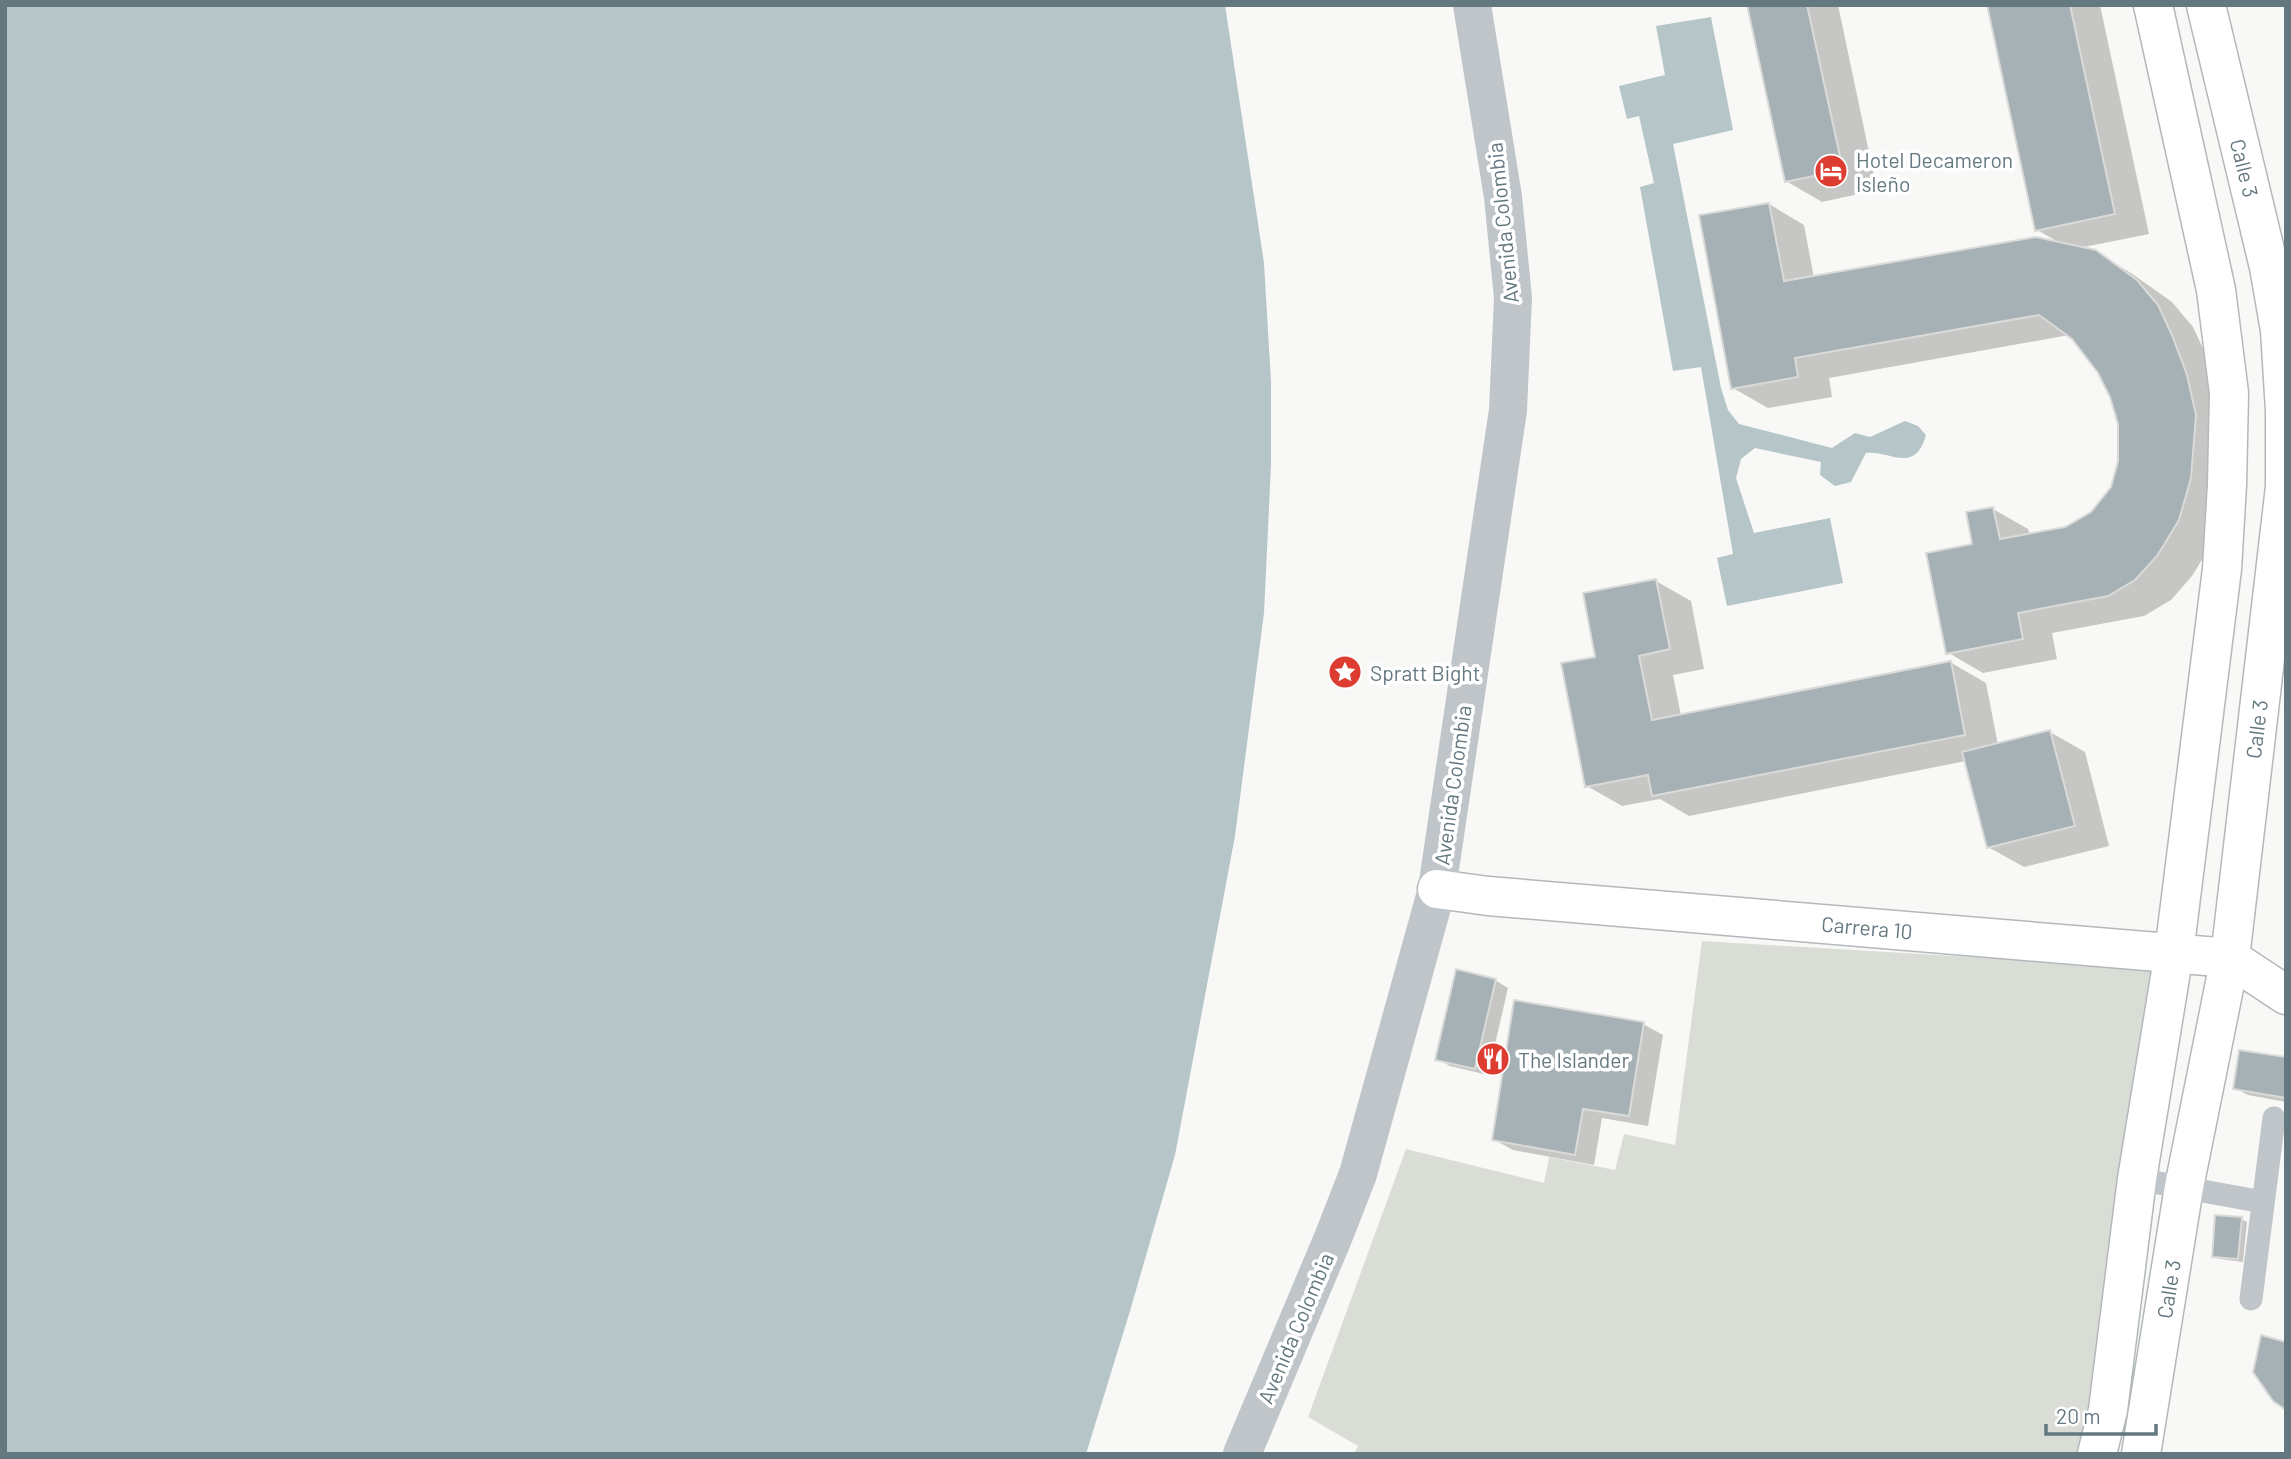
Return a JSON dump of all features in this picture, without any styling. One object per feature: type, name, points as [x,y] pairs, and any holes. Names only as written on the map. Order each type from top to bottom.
[{"type":"main road","name":"Calle 3","points":[[2110,1449],[2108,1410],[2137,1179],[2174,953],[2222,569],[2227,485],[2229,393],[2216,290],[2153,5]]},
{"type":"main road","name":"Calle 3","points":[[2141,1454],[2185,1187],[2230,958],[2285,487],[2285,411],[2280,330],[2269,267],[2206,5]]},
{"type":"main road","name":"Carrera 10","points":[[1437,889],[1488,896],[2230,958],[2286,995]]},
{"type":"street","name":"Avenida Colombia","points":[[1242,1454],[1334,1238],[1358,1174],[1437,889],[1508,410],[1513,298],[1503,197],[1472,5]]},
{"type":"lane","points":[[2251,1299],[2274,1118]]},
{"type":"lane","points":[[2137,1179],[2263,1202]]},
{"type":"shaded area","points":[[5,5],[1225,5],[1264,263],[1271,382],[1271,465],[1264,613],[1235,836],[1175,1155],[1086,1454],[5,1454]]},
{"type":"shaded area","points":[[1711,17],[1733,130],[1673,144],[1721,388],[1728,410],[1739,424],[1832,448],[1855,433],[1870,437],[1905,421],[1918,426],[1926,435],[1921,447],[1908,457],[1866,453],[1851,482],[1835,486],[1820,475],[1821,462],[1755,448],[1741,459],[1736,478],[1754,533],[1830,518],[1843,583],[1727,606],[1717,558],[1733,554],[1701,367],[1673,371],[1640,187],[1654,183],[1639,116],[1627,119],[1619,86],[1665,75],[1656,26]]},
{"type":"shaded area","points":[[1702,941],[2156,968],[2081,1454],[1354,1454],[1358,1446],[1308,1417],[1406,1149],[1544,1183],[1549,1157],[1615,1170],[1624,1134],[1675,1145]]},
{"type":"building","points":[[1747,5],[1807,5],[1843,170],[1785,182]]},
{"type":"building","points":[[1987,5],[2070,5],[2115,214],[2035,231]]},
{"type":"building","points":[[1769,203],[1784,281],[2036,237],[2096,250],[2137,280],[2158,305],[2172,335],[2187,375],[2196,415],[2191,478],[2179,520],[2157,556],[2135,580],[2108,596],[2018,613],[2023,639],[1946,654],[1926,553],[1972,544],[1966,512],[1993,507],[2000,539],[2065,527],[2091,512],[2111,487],[2118,461],[2118,424],[2110,397],[2098,373],[2072,339],[2039,315],[1795,358],[1798,377],[1731,389],[1699,215]]},
{"type":"building","points":[[1656,579],[1670,649],[1639,656],[1652,720],[1951,661],[1965,735],[1652,796],[1648,775],[1585,787],[1561,663],[1595,657],[1583,593]]},
{"type":"building","points":[[2050,730],[2075,826],[1987,848],[1962,752]]},
{"type":"building","points":[[1456,969],[1496,979],[1475,1069],[1435,1060]]},
{"type":"building","points":[[1514,1000],[1644,1022],[1629,1116],[1583,1109],[1575,1155],[1492,1140]]},
{"type":"building","points":[[2239,1050],[2286,1057],[2286,1098],[2233,1089]]},
{"type":"building","points":[[2215,1215],[2242,1217],[2238,1259],[2212,1257]]},
{"type":"building","points":[[2261,1335],[2286,1342],[2286,1410],[2273,1401],[2253,1372]]},
{"type":"place","name":"Hotel Decameron Isleño","points":[[1831,171]]},
{"type":"place","name":"Spratt Bight","points":[[1345,672]]},
{"type":"place","name":"The Islander","points":[[1493,1059]]}]
